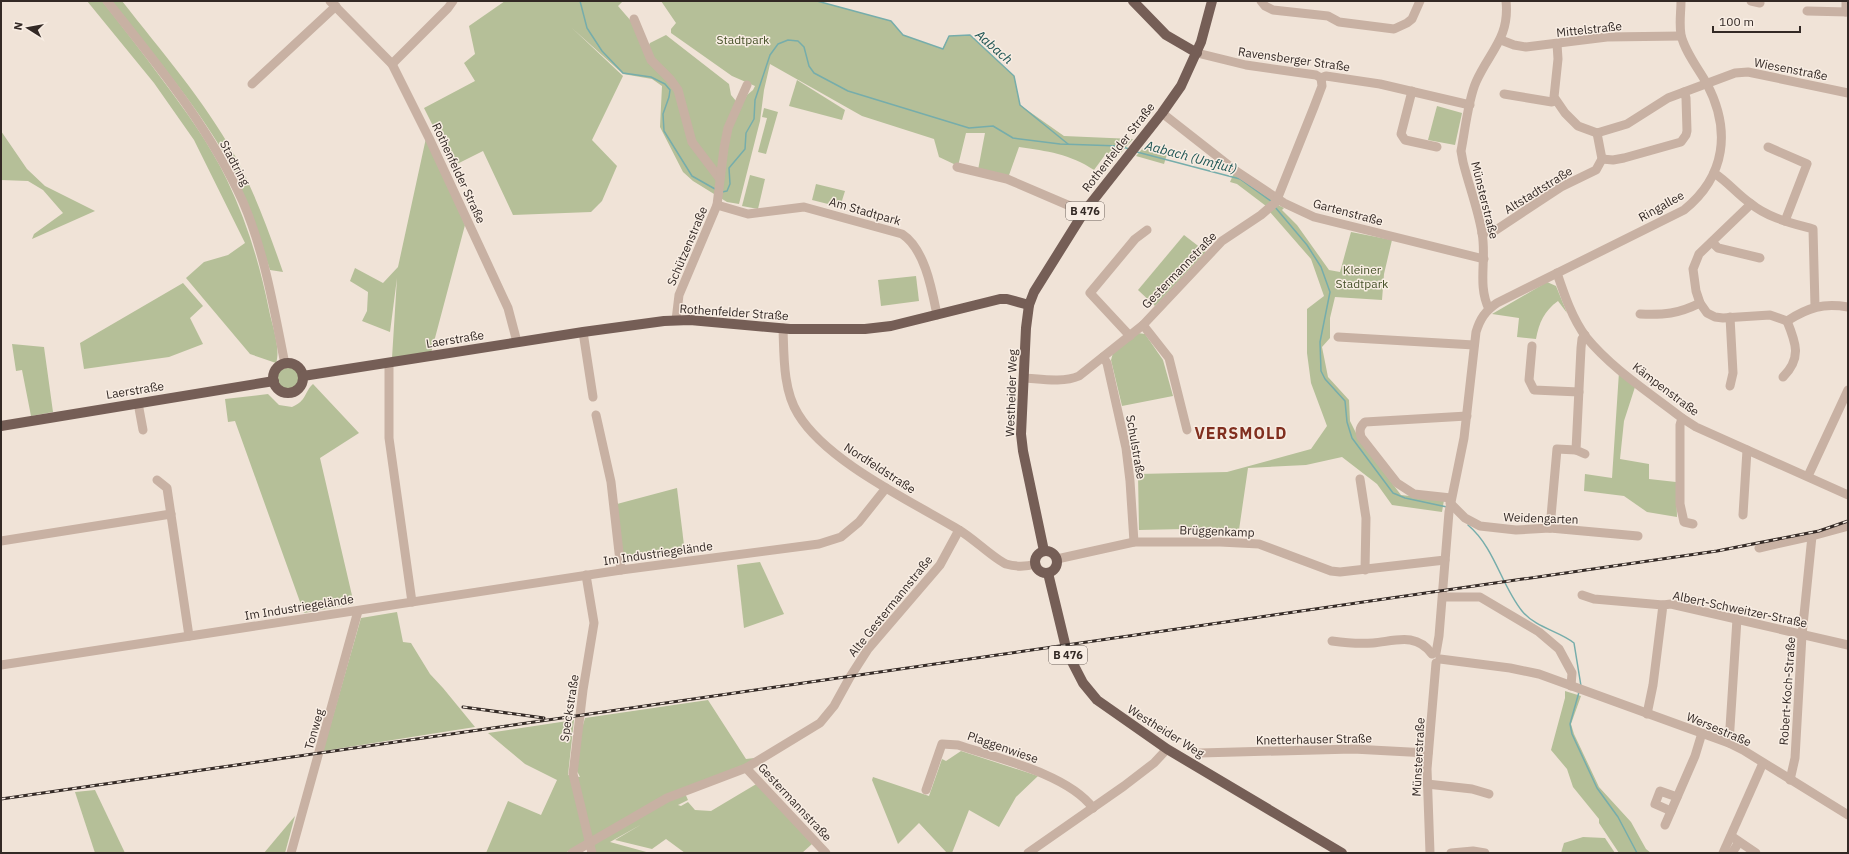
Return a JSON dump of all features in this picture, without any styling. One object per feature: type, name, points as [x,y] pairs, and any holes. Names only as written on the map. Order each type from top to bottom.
[{"type":"main road","name":"Ravensberger Straße","points":[[1133,1],[1166,35],[1197,52]]},
{"type":"main road","name":"Rothenfelder Straße","points":[[517,342],[676,320],[783,328],[865,328],[891,326],[1007,298],[1029,305],[1034,292],[1084,212],[1162,113],[1181,86],[1197,52],[1212,1]]},
{"type":"main road","name":"Westheider Weg","points":[[1029,305],[1021,415],[1023,451],[1044,552]]},
{"type":"main road","name":"Laerstraße","points":[[303,376],[517,342]]},
{"type":"main road","points":[[285,364],[297,366],[303,376],[300,388],[293,393],[279,390],[274,381],[277,368],[285,364]]},
{"type":"main road","name":"Laerstraße","points":[[1,426],[274,381]]},
{"type":"main road","points":[[1044,552],[1050,552],[1057,559],[1057,566],[1048,573],[1042,572],[1036,564],[1037,556],[1044,552]]},
{"type":"main road","name":"Westheider Weg","points":[[1048,573],[1066,648],[1088,691],[1104,707],[1167,749],[1342,853]]},
{"type":"street","name":"Stadtring","points":[[107,1],[163,73],[196,120],[218,154],[243,203],[262,259],[285,364]]},
{"type":"street","points":[[392,64],[448,8],[453,1]]},
{"type":"street","points":[[1261,1],[1265,6],[1273,10],[1328,16],[1339,22],[1394,29],[1412,19],[1420,1]]},
{"type":"street","points":[[1501,40],[1506,16],[1506,1]]},
{"type":"street","name":"Ringallee","points":[[1489,309],[1557,273],[1684,210],[1704,191],[1714,174],[1718,163],[1722,136],[1720,118],[1706,83],[1682,36],[1680,23],[1681,1]]},
{"type":"street","points":[[1807,11],[1847,12],[1846,1]]},
{"type":"street","name":"Rothenfelder Straße","points":[[252,84],[333,4],[392,64],[429,138],[505,300],[513,322],[517,342]]},
{"type":"street","points":[[634,19],[651,60],[670,79],[678,90],[692,142],[720,183]]},
{"type":"street","name":"Mittelstraße","points":[[1501,40],[1514,45],[1526,47],[1607,37],[1682,36]]},
{"type":"street","name":"Münsterstraße","points":[[1430,853],[1427,784],[1428,753],[1450,504],[1467,416],[1474,345],[1479,322],[1489,309],[1483,298],[1482,290],[1484,259],[1482,233],[1461,151],[1475,83],[1501,40]]},
{"type":"street","points":[[1557,44],[1557,71],[1553,93],[1556,101],[1578,126],[1597,133],[1602,159],[1613,160],[1624,158],[1640,152],[1677,143],[1684,139],[1687,131],[1686,98],[1684,92]]},
{"type":"street","name":"Ravensberger Straße","points":[[1197,52],[1244,65],[1316,75],[1321,78],[1326,76],[1380,84],[1470,105]]},
{"type":"street","name":"Wiesenstraße","points":[[1597,133],[1627,124],[1668,98],[1734,73],[1748,72],[1848,93]]},
{"type":"street","points":[[1274,203],[1322,86],[1321,78]]},
{"type":"street","name":"Schützenstraße","points":[[676,320],[679,295],[718,201],[728,128],[747,85]]},
{"type":"street","points":[[1412,91],[1401,134],[1402,138],[1405,140],[1437,146]]},
{"type":"street","points":[[1504,94],[1552,102],[1556,101]]},
{"type":"street","name":"Gartenstraße","points":[[1162,113],[1274,203],[1314,217],[1484,259]]},
{"type":"street","points":[[1768,147],[1807,164],[1784,221]]},
{"type":"street","name":"Altstadtstraße","points":[[1482,233],[1496,230],[1561,187],[1596,170],[1602,159]]},
{"type":"street","points":[[957,167],[1007,179],[1084,212]]},
{"type":"street","points":[[1714,174],[1723,179],[1751,204],[1774,218],[1813,229],[1815,306]]},
{"type":"street","name":"Schützenstraße","points":[[718,201],[748,214],[804,207]]},
{"type":"street","name":"Gestermannstraße","points":[[1024,378],[1057,380],[1073,378],[1103,357],[1143,325],[1213,249],[1274,203]]},
{"type":"street","points":[[1751,204],[1699,254],[1693,269],[1696,291],[1700,303],[1707,312],[1715,316],[1730,318],[1770,315],[1788,321],[1815,306],[1835,305],[1848,307]]},
{"type":"street","name":"Am Stadtpark","points":[[804,207],[902,234],[910,239],[929,275],[937,315]]},
{"type":"street","points":[[1130,336],[1090,293],[1135,239],[1147,230]]},
{"type":"street","points":[[1712,242],[1718,248],[1760,258]]},
{"type":"street","name":"Kämpenstraße","points":[[1557,273],[1565,297],[1585,335],[1601,353],[1682,418],[1696,427],[1848,495]]},
{"type":"street","points":[[1640,314],[1660,315],[1681,312],[1700,303]]},
{"type":"street","points":[[1730,318],[1733,373],[1730,386]]},
{"type":"street","points":[[1783,377],[1790,370],[1795,360],[1796,342],[1788,321]]},
{"type":"street","points":[[1143,325],[1169,358],[1187,430]]},
{"type":"street","name":"Nordfeldstraße","points":[[783,328],[790,398],[797,414],[812,434],[836,454],[886,488],[960,530],[1004,563],[1016,566],[1036,564]]},
{"type":"street","points":[[583,332],[593,396]]},
{"type":"street","points":[[1576,450],[1582,339],[1585,335]]},
{"type":"street","points":[[1338,337],[1474,345]]},
{"type":"street","points":[[1532,346],[1529,380],[1534,390],[1579,392]]},
{"type":"street","name":"Schulstraße","points":[[1103,357],[1107,363],[1126,448],[1134,542]]},
{"type":"street","points":[[389,363],[389,438],[412,602]]},
{"type":"street","points":[[1808,476],[1848,390]]},
{"type":"street","points":[[138,403],[142,430]]},
{"type":"street","points":[[596,415],[611,482],[621,570]]},
{"type":"street","points":[[1450,504],[1414,494],[1397,483],[1361,437],[1360,431],[1361,426],[1365,422],[1467,416]]},
{"type":"street","points":[[1682,418],[1680,425],[1680,504],[1684,522],[1693,524]]},
{"type":"street","points":[[1550,528],[1557,449],[1576,450],[1585,454]]},
{"type":"street","points":[[1743,515],[1747,450]]},
{"type":"street","points":[[1360,479],[1366,518],[1365,570]]},
{"type":"street","points":[[157,480],[167,488],[189,636]]},
{"type":"street","name":"Im Industriegelände","points":[[1,665],[586,575],[819,544],[841,537],[859,522],[886,488]]},
{"type":"street","name":"Weidengarten","points":[[1450,504],[1465,518],[1480,526],[1516,530],[1550,528],[1638,536]]},
{"type":"street","points":[[1,541],[171,514]]},
{"type":"street","points":[[1759,548],[1848,526]]},
{"type":"street","name":"Alte Gestermannstraße","points":[[746,768],[788,744],[820,723],[828,715],[868,649],[932,576],[960,530]]},
{"type":"street","name":"Robert-Koch-Straße","points":[[1790,780],[1795,758],[1802,635],[1812,536]]},
{"type":"street","name":"Brüggenkamp","points":[[1057,559],[1134,542],[1220,542],[1259,544],[1332,571],[1340,572],[1445,560]]},
{"type":"street","name":"Speckstraße","points":[[586,575],[594,623],[583,690],[573,774],[591,848]]},
{"type":"street","points":[[1582,595],[1594,599],[1663,605]]},
{"type":"street","points":[[1442,597],[1480,597],[1539,632],[1559,649],[1572,673],[1572,686]]},
{"type":"street","name":"Albert-Schweitzer-Straße","points":[[1647,714],[1653,684],[1663,605],[1671,604],[1848,645]]},
{"type":"street","name":"Tonweg","points":[[291,853],[353,634],[358,611]]},
{"type":"street","points":[[1729,743],[1737,619]]},
{"type":"street","points":[[1423,644],[1434,641],[1439,636]]},
{"type":"street","points":[[1332,641],[1355,644],[1404,638],[1423,644],[1436,657]]},
{"type":"street","name":"Wersestraße","points":[[1436,657],[1539,674],[1729,743],[1848,815]]},
{"type":"street","points":[[1665,825],[1695,756],[1702,733]]},
{"type":"street","name":"Plaggenwiese","points":[[926,790],[942,744],[958,745],[1048,775],[1083,797],[1093,808]]},
{"type":"street","points":[[1028,853],[1154,764],[1167,749]]},
{"type":"street","name":"Knetterhauser Straße","points":[[1200,753],[1353,749],[1428,753]]},
{"type":"street","points":[[1723,853],[1763,763]]},
{"type":"street","points":[[572,853],[591,848],[667,798],[746,768]]},
{"type":"street","name":"Gestermannstraße","points":[[746,768],[826,853]]},
{"type":"street","points":[[1427,784],[1472,789],[1489,794]]},
{"type":"street","points":[[1671,811],[1655,804],[1660,791],[1677,798]]},
{"type":"street","points":[[1731,836],[1756,853]]},
{"type":"street","points":[[1732,853],[1739,842]]},
{"type":"street","points":[[1451,853],[1473,851],[1485,853]]},
{"type":"green space","points":[[87,1],[102,1],[179,102],[205,140],[227,180],[247,228],[257,260],[276,336],[276,363],[250,354],[186,278],[204,262],[228,255],[245,243],[194,140],[154,83]]},
{"type":"green space","points":[[111,1],[122,1],[182,76],[223,135],[255,198],[283,272],[270,270],[239,183],[213,135],[171,76]]},
{"type":"green space","name":"Stadtpark","points":[[505,1],[623,1],[618,6],[631,21],[674,89],[687,136],[718,181],[730,129],[747,95],[755,86],[732,76],[671,33],[671,29],[676,23],[661,1],[817,1],[891,21],[903,35],[942,49],[949,36],[970,35],[1014,76],[1020,105],[1064,136],[1133,139],[1119,155],[1105,155],[1094,170],[1076,160],[1067,157],[1049,152],[1019,147],[1008,178],[978,170],[985,133],[966,133],[958,166],[939,157],[934,139],[862,116],[770,64],[764,90],[760,121],[739,204],[727,202],[693,181],[683,172],[660,127],[662,86],[652,79],[623,74],[572,28],[623,76],[592,140],[617,166],[602,201],[591,212],[513,215],[483,151],[453,166],[424,108],[475,81],[464,63],[475,54],[469,26]]},
{"type":"green space","points":[[666,35],[729,84],[731,95],[736,101],[719,172],[694,142],[679,89],[654,61],[649,45],[650,43]]},
{"type":"green space","points":[[797,80],[845,110],[842,120],[789,106]]},
{"type":"green space","points":[[1437,106],[1462,113],[1455,145],[1428,140]]},
{"type":"green space","points":[[764,108],[778,112],[766,154],[758,152],[767,118],[762,117]]},
{"type":"green space","points":[[1,131],[27,169],[45,186],[95,211],[32,239],[34,234],[63,213],[43,190],[28,181],[1,180]]},
{"type":"green space","points":[[426,138],[465,225],[431,353],[392,358],[397,278],[390,332],[362,321],[367,311],[368,292],[350,281],[355,268],[383,283],[398,267]]},
{"type":"green space","points":[[1143,148],[1167,154],[1164,164],[1136,156]]},
{"type":"green space","points":[[1234,173],[1273,200],[1266,206],[1237,184],[1230,182]]},
{"type":"green space","points":[[750,175],[765,179],[758,209],[742,206]]},
{"type":"green space","points":[[816,184],[845,191],[840,207],[812,200]]},
{"type":"green space","name":"Kleiner Stadtpark","points":[[1278,205],[1284,208],[1282,210],[1297,225],[1329,270],[1340,272],[1351,232],[1392,240],[1384,274],[1382,300],[1335,297],[1330,318],[1330,338],[1322,347],[1328,377],[1349,400],[1350,421],[1360,441],[1401,495],[1444,500],[1442,512],[1392,505],[1377,484],[1342,457],[1306,465],[1248,468],[1239,530],[1228,528],[1139,530],[1138,474],[1227,472],[1311,449],[1327,426],[1311,383],[1307,353],[1307,309],[1324,296],[1311,259],[1270,212]]},
{"type":"green space","points":[[1184,235],[1206,252],[1155,306],[1138,290]]},
{"type":"green space","points":[[916,276],[919,301],[881,306],[878,280]]},
{"type":"green space","points":[[1547,282],[1556,286],[1567,313],[1558,301],[1553,305],[1543,318],[1536,339],[1517,337],[1519,318],[1492,314]]},
{"type":"green space","points":[[183,283],[203,306],[190,318],[203,344],[169,357],[84,369],[80,343]]},
{"type":"green space","points":[[1138,333],[1145,334],[1163,360],[1173,396],[1122,406],[1111,360],[1113,353]]},
{"type":"green space","points":[[12,344],[44,347],[53,412],[31,416],[22,370],[16,371]]},
{"type":"green space","points":[[289,367],[298,370],[301,379],[298,388],[289,391],[280,388],[277,379],[280,370]]},
{"type":"green space","points":[[1619,372],[1635,387],[1624,421],[1620,459],[1649,464],[1649,479],[1676,482],[1677,517],[1647,512],[1624,496],[1584,491],[1585,474],[1612,478]]},
{"type":"green space","points":[[313,384],[359,433],[320,458],[354,604],[304,613],[235,421],[228,422],[225,399],[268,394],[279,405],[292,407],[297,405],[303,399]]},
{"type":"green space","points":[[677,488],[685,553],[626,559],[623,557],[617,504]]},
{"type":"green space","points":[[760,562],[784,614],[744,628],[737,565]]},
{"type":"green space","points":[[397,612],[403,642],[411,643],[430,674],[475,727],[323,751],[361,618]]},
{"type":"green space","points":[[1565,691],[1581,696],[1571,724],[1574,734],[1599,787],[1631,822],[1646,849],[1651,853],[1619,853],[1599,823],[1599,819],[1573,787],[1567,769],[1551,750],[1565,698]]},
{"type":"green space","points":[[708,700],[746,759],[763,757],[683,789],[688,800],[678,805],[681,806],[688,802],[695,810],[711,811],[758,783],[812,844],[802,853],[685,853],[666,839],[652,849],[615,840],[642,824],[610,842],[650,853],[595,853],[586,842],[565,853],[486,853],[508,801],[541,815],[557,780],[525,764],[488,733],[574,720],[568,775],[580,777],[576,769],[581,732],[585,718]]},
{"type":"green space","points":[[961,751],[1038,776],[1016,797],[999,827],[969,810],[952,853],[947,853],[919,823],[898,844],[872,780],[873,777],[929,796],[942,759],[946,761]]},
{"type":"green space","points":[[95,790],[125,853],[95,853],[75,792]]},
{"type":"green space","points":[[295,816],[285,853],[264,853]]},
{"type":"green space","points":[[1583,837],[1605,838],[1615,853],[1561,853],[1564,843]]},
{"type":"waterway","name":"Aabach (Umflut)","points":[[580,1],[587,28],[602,51],[623,73],[651,77],[665,84],[670,90],[663,114],[664,131],[692,176],[715,189]]},
{"type":"waterway","name":"Aabach","points":[[817,1],[891,21],[903,35],[943,49],[949,36],[970,35],[1014,76],[1020,105],[1068,144]]},
{"type":"waterway","name":"Aabach (Umflut)","points":[[722,192],[727,191],[730,184],[729,168],[745,149],[746,133],[754,119],[755,100],[770,55],[778,44],[788,40],[798,41],[804,47],[809,66],[814,73],[848,91],[969,128],[993,126],[1013,138],[1060,144],[1120,146],[1129,149]]},
{"type":"waterway","name":"Aabach (Umflut)","points":[[1137,152],[1240,179],[1272,202]]},
{"type":"waterway","name":"Aabach (Umflut)","points":[[1275,207],[1307,245],[1321,267],[1330,292],[1320,342],[1321,371],[1325,379],[1345,401],[1347,422],[1352,438],[1393,493],[1405,498],[1447,507]]},
{"type":"waterway","name":"Aabach (Umflut)","points":[[1468,525],[1485,544],[1508,590],[1522,611],[1534,621],[1562,635],[1574,643],[1581,686]]},
{"type":"waterway","name":"Aabach (Umflut)","points":[[1579,692],[1570,724],[1572,734],[1597,788],[1618,817],[1637,853]]},
{"type":"railway","points":[[1,799],[1717,551],[1819,531],[1848,521]]},
{"type":"railway","points":[[463,707],[544,718]]},
{"type":"district","name":"VERSMOLD","points":[[1241,433]]}]
